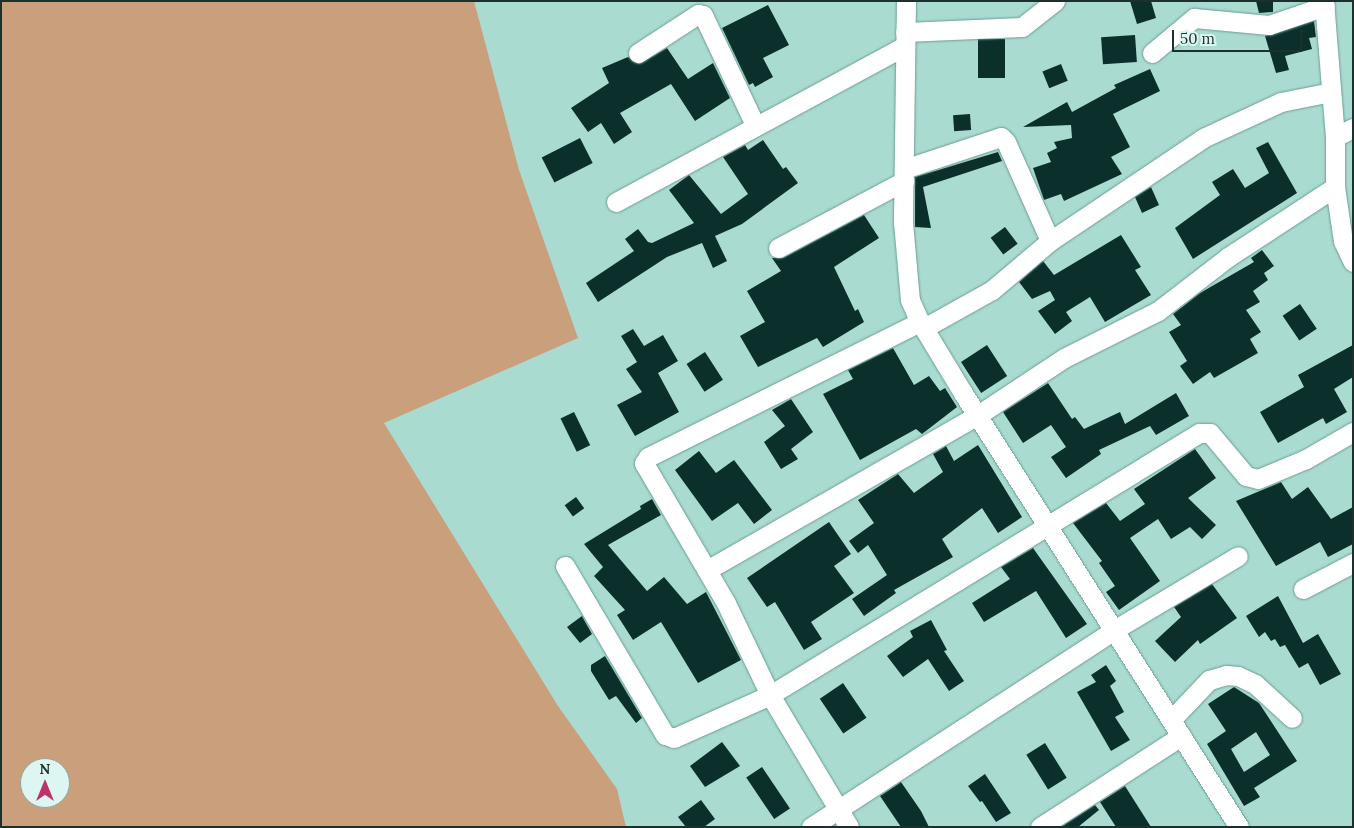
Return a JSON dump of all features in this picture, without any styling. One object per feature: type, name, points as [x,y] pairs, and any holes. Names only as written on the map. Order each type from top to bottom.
[{"type":"street","points":[[906,1],[904,256],[910,300],[922,325],[978,415],[1239,827]]},
{"type":"street","points":[[616,202],[905,39],[1022,27],[1054,1]]},
{"type":"street","points":[[1152,53],[1194,18],[1269,25],[1324,4],[1334,137],[1335,187],[1343,241],[1353,262]]},
{"type":"street","points":[[638,53],[698,14],[703,15],[755,125]]},
{"type":"street","points":[[849,827],[770,695],[740,629],[707,570],[645,469],[648,457],[992,290],[1050,241],[1225,126],[1281,102],[1331,92]]},
{"type":"street","points":[[1334,137],[1353,128]]},
{"type":"street","points":[[778,248],[904,175],[1001,137],[1006,142],[1050,241]]},
{"type":"street","points":[[707,570],[978,415],[1064,358],[1158,311],[1228,257],[1335,187]]},
{"type":"street","points":[[564,566],[669,738],[770,695],[1199,433],[1210,433],[1246,476],[1258,479],[1306,459],[1353,432]]},
{"type":"street","points":[[811,827],[1114,630],[1238,556]]},
{"type":"street","points":[[1303,589],[1353,563]]},
{"type":"street","points":[[1040,827],[1176,728],[1208,680],[1226,675],[1238,676],[1255,684],[1292,718]]},
{"type":"shaded area","points":[[1,1],[474,1],[519,170],[578,338],[384,423],[558,706],[617,789],[626,827],[1,827]]},
{"type":"building","points":[[1130,1],[1151,1],[1156,18],[1137,24]]},
{"type":"building","points":[[1256,1],[1273,1],[1273,12],[1259,13]]},
{"type":"building","points":[[768,5],[789,45],[763,58],[773,77],[755,87],[753,83],[749,85],[722,28]]},
{"type":"building","points":[[1314,21],[1316,37],[1309,38],[1312,49],[1285,56],[1289,70],[1276,73],[1265,36]]},
{"type":"building","points":[[1135,35],[1137,62],[1103,64],[1101,37]]},
{"type":"building","points":[[978,39],[1005,39],[1005,78],[978,78]]},
{"type":"building","points":[[667,48],[688,79],[713,63],[730,98],[695,121],[671,84],[620,113],[632,132],[614,144],[601,123],[588,132],[571,108],[609,83],[602,68],[628,57],[639,64]]},
{"type":"building","points":[[1061,64],[1068,81],[1049,88],[1042,71]]},
{"type":"building","points":[[1150,69],[1160,91],[1113,114],[1130,147],[1111,157],[1122,174],[1064,201],[1061,194],[1044,200],[1033,168],[1051,162],[1047,153],[1057,148],[1054,142],[1072,138],[1071,125],[1023,127],[1067,102],[1072,112],[1116,88],[1114,85]]},
{"type":"building","points":[[970,114],[971,130],[954,131],[953,115]]},
{"type":"building","points":[[580,138],[593,163],[554,182],[542,158]]},
{"type":"building","points":[[763,140],[783,169],[786,167],[798,183],[742,224],[715,236],[727,261],[713,268],[702,243],[667,257],[598,302],[586,283],[634,251],[625,239],[638,229],[648,242],[652,243],[694,223],[669,190],[689,175],[721,214],[748,194],[723,157],[745,145],[748,150]]},
{"type":"building","points":[[1268,142],[1297,193],[1193,259],[1175,228],[1220,195],[1212,182],[1233,169],[1245,188],[1269,173],[1256,148]]},
{"type":"building","points":[[998,152],[1002,161],[923,187],[931,228],[915,227],[915,177]]},
{"type":"building","points":[[1151,187],[1159,205],[1142,213],[1135,197]]},
{"type":"building","points":[[864,215],[879,238],[834,267],[855,311],[858,309],[864,322],[823,347],[817,338],[758,367],[740,336],[765,322],[747,291],[781,271],[772,258],[783,258]]},
{"type":"building","points":[[1005,227],[1018,244],[1003,255],[991,238]]},
{"type":"building","points":[[1121,235],[1141,267],[1135,270],[1151,295],[1105,322],[1090,297],[1066,312],[1072,321],[1055,334],[1038,311],[1055,300],[1050,291],[1032,299],[1019,282],[1043,261],[1054,275]]},
{"type":"building","points":[[1262,250],[1274,266],[1264,273],[1268,280],[1253,291],[1260,302],[1246,310],[1261,332],[1250,339],[1258,353],[1214,378],[1210,372],[1193,384],[1180,366],[1187,361],[1169,332],[1181,325],[1173,314],[1200,293],[1254,262],[1251,258]]},
{"type":"building","points":[[1300,304],[1317,329],[1299,341],[1283,316]]},
{"type":"building","points":[[633,329],[644,346],[663,335],[678,361],[658,373],[679,412],[635,436],[617,405],[642,392],[626,369],[637,362],[621,336]]},
{"type":"building","points":[[987,345],[1007,376],[981,393],[961,362]]},
{"type":"building","points":[[1353,345],[1353,377],[1334,389],[1347,412],[1326,424],[1323,418],[1278,443],[1260,412],[1304,387],[1298,375]]},
{"type":"building","points":[[893,348],[914,385],[929,376],[940,391],[945,388],[957,407],[922,434],[916,429],[860,460],[823,394],[853,379],[848,370]]},
{"type":"building","points":[[705,352],[723,380],[705,392],[687,364]]},
{"type":"building","points":[[1048,383],[1072,419],[1075,417],[1084,429],[1120,412],[1125,424],[1176,393],[1189,416],[1156,435],[1150,426],[1099,450],[1101,454],[1066,478],[1051,457],[1066,447],[1051,425],[1023,443],[1003,412]]},
{"type":"building","points":[[791,399],[813,432],[791,449],[798,459],[781,469],[764,442],[785,426],[772,410]]},
{"type":"building","points":[[574,412],[590,445],[577,452],[561,419]]},
{"type":"building","points":[[978,445],[1022,517],[998,533],[982,508],[942,539],[953,557],[894,590],[896,593],[864,616],[852,599],[887,575],[868,545],[858,553],[849,541],[874,523],[858,500],[898,474],[914,493],[943,472],[933,454],[946,446],[954,461]]},
{"type":"building","points":[[1195,449],[1216,478],[1188,498],[1216,525],[1202,539],[1190,527],[1171,539],[1158,519],[1130,538],[1160,581],[1119,610],[1106,592],[1115,586],[1099,563],[1102,561],[1073,523],[1106,503],[1120,521],[1145,504],[1134,489]]},
{"type":"building","points":[[699,451],[716,473],[734,460],[772,510],[754,524],[738,503],[712,521],[675,470]]},
{"type":"building","points":[[1281,482],[1292,499],[1308,487],[1331,519],[1353,507],[1353,544],[1328,557],[1320,542],[1276,566],[1236,501]]},
{"type":"building","points":[[576,497],[584,508],[573,517],[565,505]]},
{"type":"building","points":[[652,499],[661,515],[608,545],[647,591],[664,577],[687,604],[706,592],[741,660],[698,683],[661,622],[633,640],[617,615],[625,610],[594,576],[603,567],[584,544],[641,509],[640,506]]},
{"type":"building","points":[[829,522],[851,554],[834,566],[854,593],[811,622],[822,639],[804,650],[775,602],[767,607],[747,578]]},
{"type":"building","points":[[1033,548],[1087,624],[1066,638],[1036,591],[984,622],[972,603],[1010,579],[1001,567]]},
{"type":"building","points":[[1212,584],[1237,618],[1200,644],[1198,640],[1175,662],[1155,641],[1181,617],[1174,607]]},
{"type":"building","points":[[1278,596],[1303,643],[1318,634],[1341,674],[1320,685],[1308,663],[1299,668],[1285,645],[1280,647],[1275,639],[1271,641],[1265,632],[1259,637],[1246,616]]},
{"type":"building","points":[[582,616],[592,634],[580,643],[567,627]]},
{"type":"building","points":[[931,620],[947,650],[944,651],[964,681],[949,691],[928,659],[903,677],[887,656],[913,637],[910,631]]},
{"type":"building","points":[[605,656],[642,718],[636,723],[616,696],[609,700],[591,671],[591,665]]},
{"type":"building","points":[[1106,665],[1116,681],[1110,686],[1124,712],[1115,717],[1130,740],[1111,751],[1077,692],[1096,682],[1091,675]]},
{"type":"building","points":[[843,683],[866,718],[843,733],[820,699]]},
{"type":"building","points":[[1234,687],[1259,703],[1297,761],[1254,788],[1260,797],[1244,806],[1207,744],[1226,731],[1208,704]],"holes":[[[1256,732],[1270,755],[1244,772],[1231,749]]]},
{"type":"building","points":[[722,742],[740,766],[705,787],[690,766]]},
{"type":"building","points":[[1045,743],[1067,778],[1048,789],[1026,755]]},
{"type":"building","points":[[762,767],[790,808],[774,819],[746,778]]},
{"type":"building","points":[[985,774],[1011,813],[996,822],[982,801],[980,802],[968,786]]},
{"type":"building","points":[[901,782],[921,811],[929,827],[901,827],[880,796]]},
{"type":"building","points":[[1125,786],[1151,827],[1116,827],[1100,802]]},
{"type":"building","points":[[701,800],[715,819],[704,827],[686,827],[678,817]]},
{"type":"building","points":[[1095,805],[1099,810],[1078,827],[1061,827]]}]
